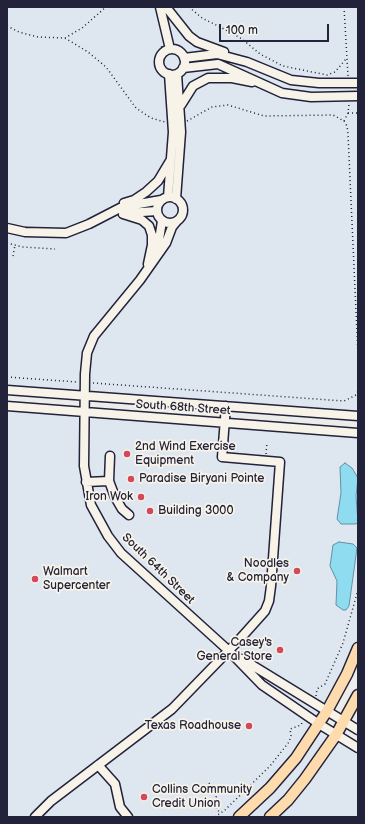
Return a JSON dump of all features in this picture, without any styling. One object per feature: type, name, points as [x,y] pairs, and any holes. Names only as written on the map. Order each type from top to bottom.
[{"type":"main road","points":[[239,817],[270,788],[296,758],[327,711],[347,674],[358,648]]},
{"type":"main road","points":[[270,817],[288,800],[306,779],[336,735],[358,695]]},
{"type":"street","points":[[160,7],[170,49]]},
{"type":"street","points":[[166,7],[181,27],[197,42],[291,80],[319,83],[358,83]]},
{"type":"street","points":[[170,49],[177,51],[184,58]]},
{"type":"street","points":[[170,49],[161,56],[159,63],[162,70],[173,73],[204,64],[218,64],[282,93],[296,96],[333,98],[358,96]]},
{"type":"street","points":[[105,216],[157,211],[168,199],[181,149],[173,73],[184,58],[217,54],[247,62]]},
{"type":"street","points":[[173,73],[180,106]]},
{"type":"street","points":[[168,199],[172,157],[180,106],[193,86],[208,78],[232,78],[269,86]]},
{"type":"street","points":[[105,216],[119,204],[134,200],[146,192],[158,181],[172,157]]},
{"type":"street","points":[[7,228],[25,232],[66,233],[122,207],[168,199],[181,204],[183,211],[172,227],[166,243],[146,270]]},
{"type":"street","points":[[146,270],[159,240],[162,221],[157,211]]},
{"type":"street","points":[[123,214],[142,220],[150,231],[152,245],[146,270]]},
{"type":"street","points":[[162,221],[169,223],[177,221]]},
{"type":"street","name":"South 64th Street","points":[[146,270],[140,280],[94,336],[87,353],[83,444],[86,482],[91,504],[98,519],[121,553],[229,651],[262,685],[319,724],[358,748]]},
{"type":"street","name":"South 68th Street","points":[[7,390],[358,416]]},
{"type":"street","name":"South 68th Street","points":[[7,406],[358,433]]},
{"type":"street","points":[[35,817],[51,801],[172,709],[229,651],[265,611],[269,601],[280,462],[222,457],[226,406]]},
{"type":"street","points":[[110,456],[109,481],[115,497],[122,509],[130,515]]},
{"type":"street","points":[[86,482],[109,481]]},
{"type":"street","name":"South 64th Street","points":[[229,651],[358,730]]},
{"type":"street","points":[[98,765],[115,784],[120,807],[128,817]]},
{"type":"path","points":[[65,38],[82,28],[106,7]]},
{"type":"path","points":[[189,7],[202,18],[242,39],[260,54],[283,66],[327,75],[336,72],[346,59]]},
{"type":"path","points":[[344,7],[346,59],[348,70]]},
{"type":"path","points":[[7,26],[38,37],[65,38],[88,52],[114,76],[136,108],[157,121],[185,122],[212,107],[228,105],[264,116],[333,115],[344,121],[347,126],[348,134],[358,356]]},
{"type":"path","points":[[162,41],[162,47],[155,60],[155,67],[173,73]]},
{"type":"path","points":[[344,121],[348,113],[358,113]]},
{"type":"path","points":[[7,243],[55,249]]},
{"type":"path","points":[[13,256],[15,245]]},
{"type":"path","points":[[7,377],[67,382]]},
{"type":"path","points":[[107,384],[344,401],[356,396],[358,391]]},
{"type":"path","points":[[266,461],[267,442]]},
{"type":"path","points":[[317,693],[316,689],[325,684],[343,643],[358,590]]},
{"type":"path","points":[[215,817],[270,766],[289,742],[291,736],[290,729],[301,725]]},
{"type":"path","points":[[209,783],[217,794],[214,805],[220,813]]},
{"type":"shaded area","points":[[7,7],[358,7],[358,416],[7,390]]},
{"type":"shaded area","points":[[7,406],[358,433],[358,648],[319,724],[358,747],[358,817],[7,817]]},
{"type":"water","points":[[345,463],[352,468],[358,478],[356,496],[358,522],[356,524],[341,524],[337,519],[341,493],[340,467]]},
{"type":"water","points":[[339,542],[353,544],[357,548],[349,606],[346,610],[343,610],[336,605],[337,581],[330,566],[333,545]]},
{"type":"place","name":"2nd Wind Exercise Equipment","points":[[127,454]]},
{"type":"place","name":"Paradise Biryani Pointe","points":[[131,479]]},
{"type":"place","name":"Iron Wok","points":[[141,497]]},
{"type":"place","name":"Building 3000","points":[[150,511]]},
{"type":"place","name":"Noodles & Company","points":[[297,571]]},
{"type":"place","name":"Walmart Supercenter","points":[[35,579]]},
{"type":"place","name":"Casey's General Store","points":[[280,650]]},
{"type":"place","name":"Texas Roadhouse","points":[[249,726]]},
{"type":"place","name":"Collins Community Credit Union","points":[[144,797]]}]
